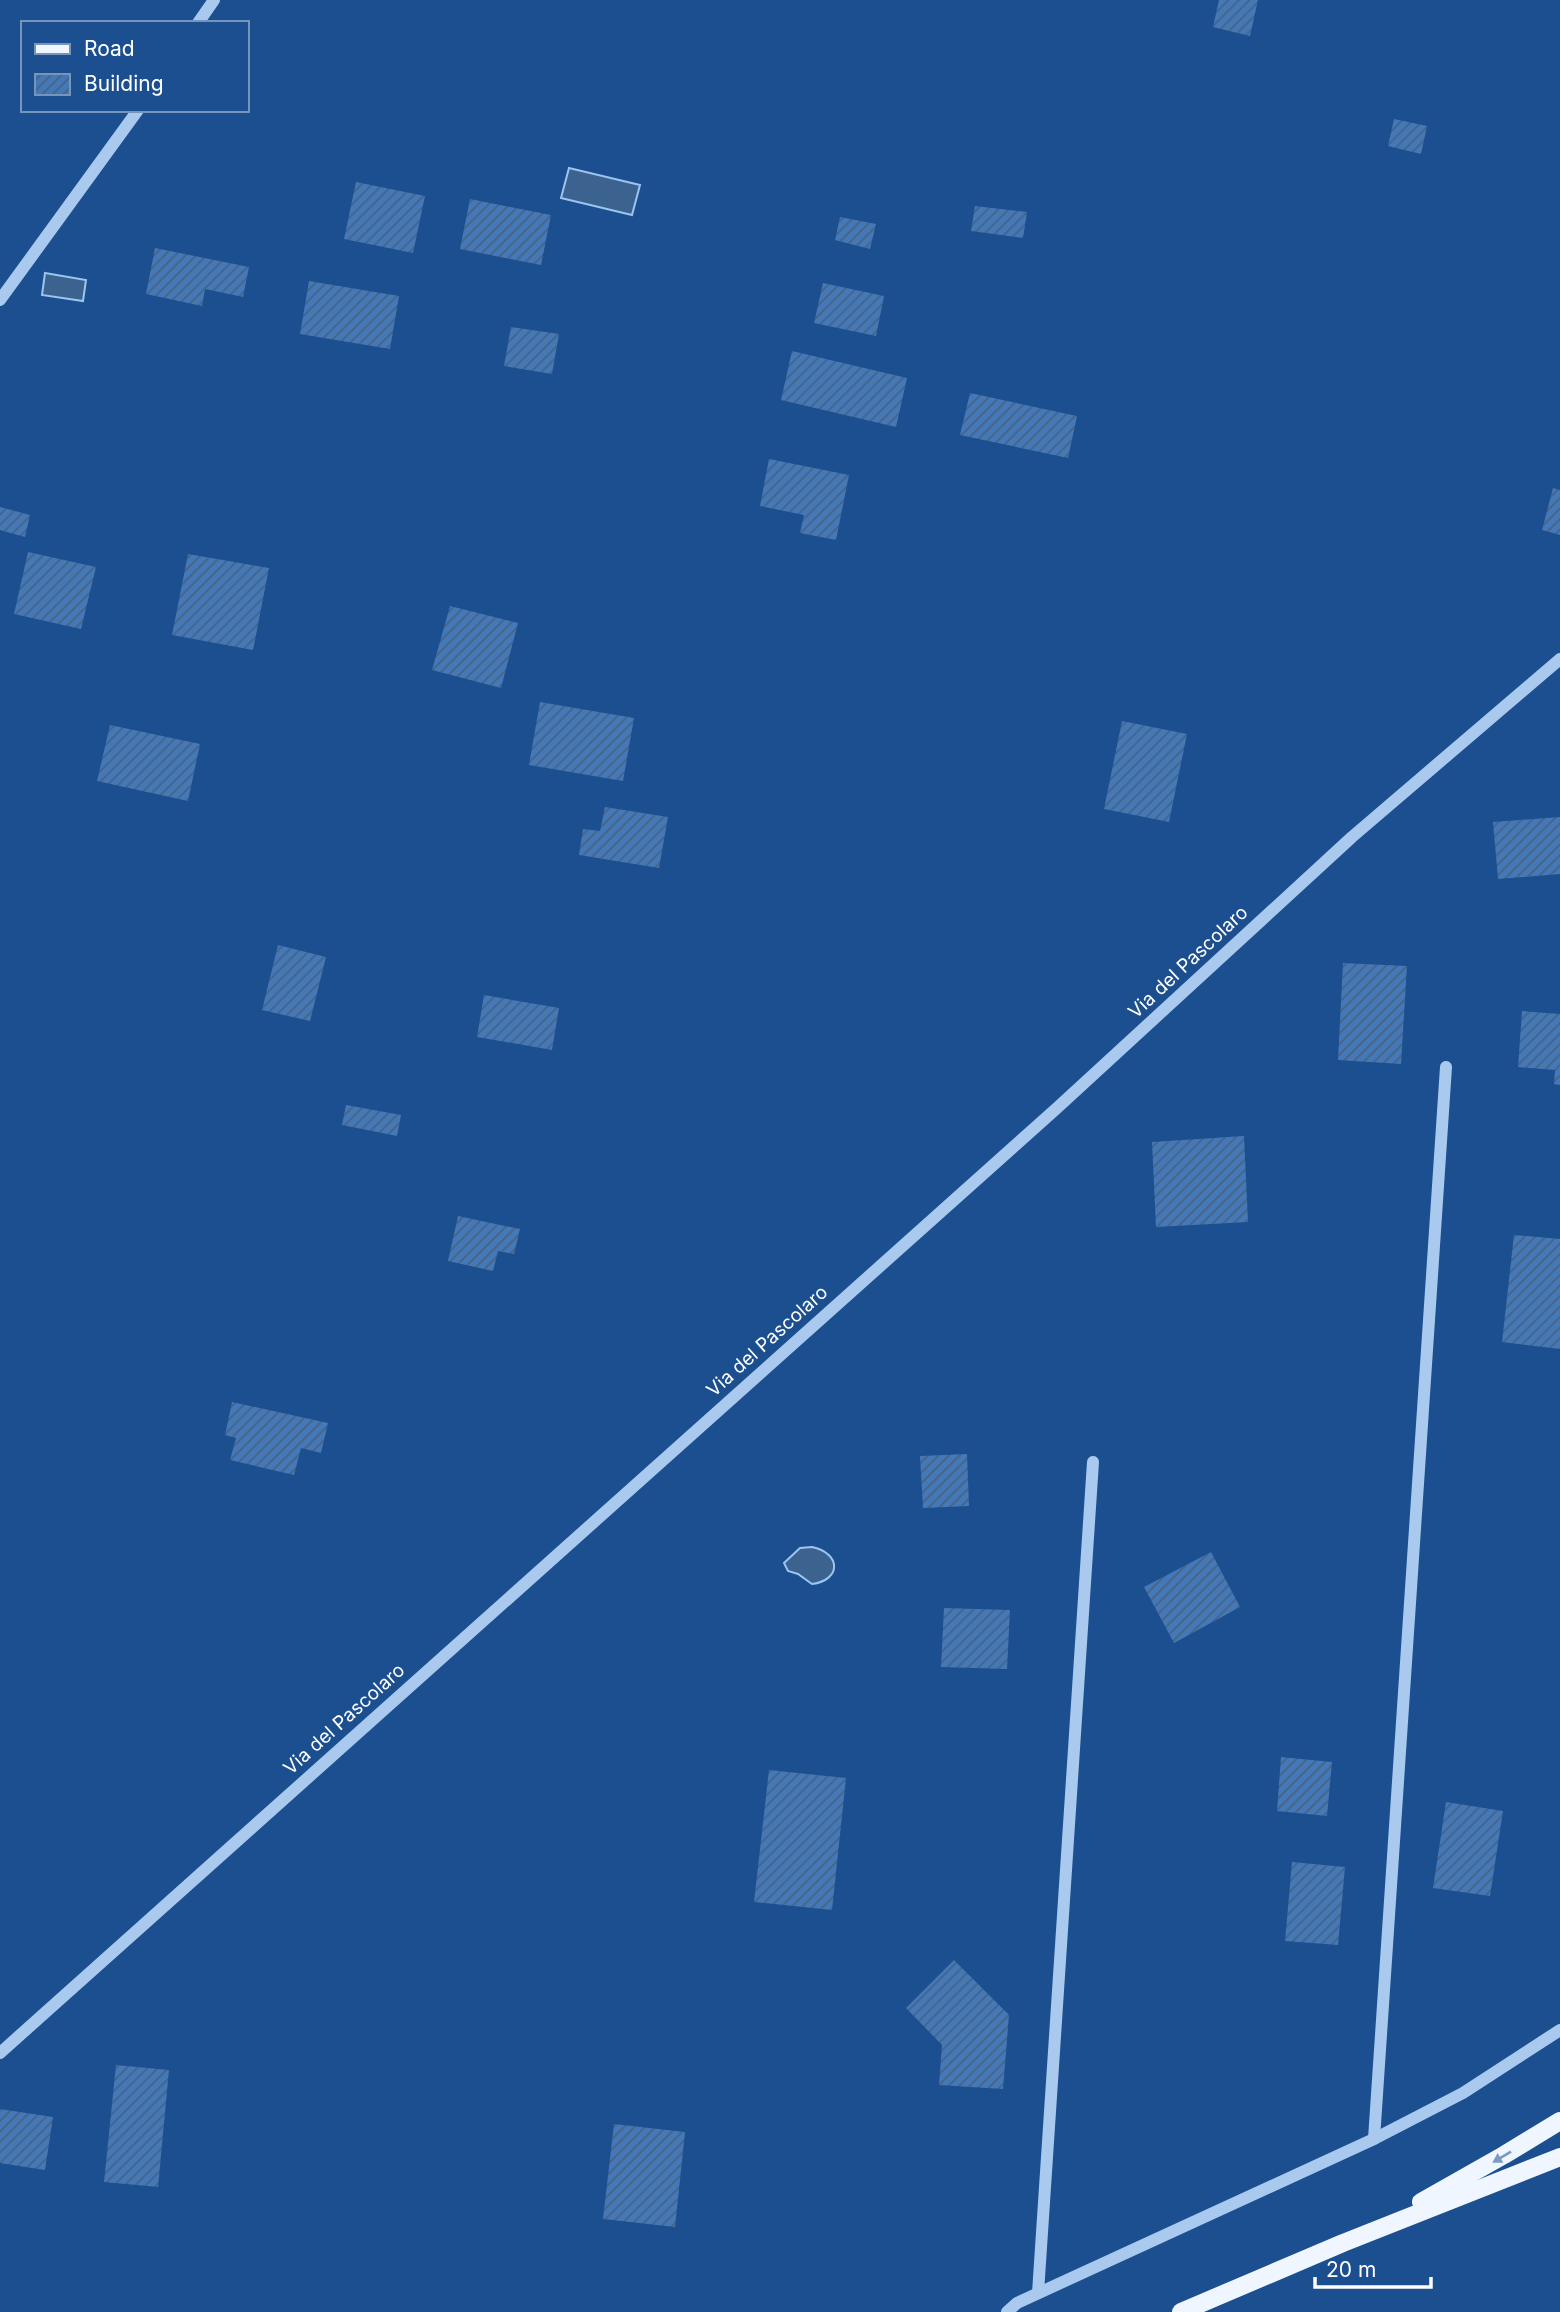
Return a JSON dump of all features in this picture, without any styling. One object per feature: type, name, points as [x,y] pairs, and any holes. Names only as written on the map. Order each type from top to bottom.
[{"type":"main road","points":[[1343,2243],[1462,2179],[1560,2121]]},
{"type":"main road","points":[[1181,2312],[1343,2243],[1560,2157]]},
{"type":"street","points":[[199,21],[214,0]]},
{"type":"street","points":[[0,300],[137,112]]},
{"type":"street","name":"Via del Pascolaro","points":[[0,2053],[1057,1108],[1344,844],[1560,659]]},
{"type":"street","points":[[1374,2139],[1446,1067]]},
{"type":"street","points":[[1038,2293],[1093,1462]]},
{"type":"street","points":[[1007,2312],[1017,2302],[1374,2139],[1463,2094],[1560,2030]]},
{"type":"water","points":[[569,168],[640,185],[632,215],[561,198]]},
{"type":"water","points":[[45,273],[86,280],[83,301],[42,295]]},
{"type":"water","points":[[812,1547],[828,1555],[834,1566],[829,1577],[812,1584],[798,1574],[788,1571],[784,1563],[800,1548]]},
{"type":"building","points":[[1219,0],[1258,0],[1250,36],[1213,27]]},
{"type":"building","points":[[1394,119],[1427,126],[1421,154],[1388,146]]},
{"type":"building","points":[[356,182],[425,196],[413,253],[344,239]]},
{"type":"building","points":[[470,199],[551,215],[541,265],[460,249]]},
{"type":"building","points":[[975,206],[1027,212],[1023,238],[971,231]]},
{"type":"building","points":[[840,217],[876,224],[870,249],[835,240]]},
{"type":"building","points":[[155,248],[249,267],[243,297],[205,289],[202,306],[146,294]]},
{"type":"building","points":[[309,281],[399,296],[390,349],[300,334]]},
{"type":"building","points":[[823,283],[884,296],[876,336],[814,323]]},
{"type":"building","points":[[511,327],[559,334],[552,374],[504,366]]},
{"type":"building","points":[[792,351],[907,378],[896,427],[781,400]]},
{"type":"building","points":[[970,393],[1077,416],[1068,458],[960,435]]},
{"type":"building","points":[[769,459],[849,475],[836,540],[800,533],[804,515],[760,506]]},
{"type":"building","points":[[1553,488],[1560,490],[1560,535],[1542,530]]},
{"type":"building","points":[[0,507],[30,515],[25,537],[0,530]]},
{"type":"building","points":[[28,552],[96,567],[81,629],[14,614]]},
{"type":"building","points":[[188,554],[269,568],[253,650],[172,635]]},
{"type":"building","points":[[450,606],[518,623],[501,688],[432,670]]},
{"type":"building","points":[[540,702],[634,718],[623,781],[529,765]]},
{"type":"building","points":[[1122,721],[1187,734],[1169,822],[1104,809]]},
{"type":"building","points":[[110,725],[200,744],[188,801],[97,781]]},
{"type":"building","points":[[605,807],[668,817],[659,868],[579,855],[583,829],[600,831]]},
{"type":"building","points":[[1560,817],[1560,874],[1498,879],[1493,822]]},
{"type":"building","points":[[278,945],[326,957],[310,1021],[262,1010]]},
{"type":"building","points":[[1343,963],[1407,966],[1401,1064],[1338,1060]]},
{"type":"building","points":[[484,995],[559,1008],[552,1050],[477,1037]]},
{"type":"building","points":[[1522,1011],[1560,1014],[1560,1085],[1554,1084],[1555,1070],[1518,1067]]},
{"type":"building","points":[[346,1105],[401,1115],[397,1136],[342,1125]]},
{"type":"building","points":[[1244,1136],[1248,1222],[1156,1227],[1152,1142]]},
{"type":"building","points":[[458,1216],[520,1229],[514,1254],[498,1251],[493,1271],[448,1261]]},
{"type":"building","points":[[1514,1235],[1560,1239],[1560,1349],[1502,1342]]},
{"type":"building","points":[[232,1402],[328,1423],[321,1453],[301,1448],[294,1475],[230,1460],[236,1438],[225,1435]]},
{"type":"building","points":[[967,1454],[969,1506],[923,1508],[920,1456]]},
{"type":"building","points":[[1211,1552],[1240,1607],[1174,1643],[1144,1587]]},
{"type":"building","points":[[944,1608],[1010,1610],[1007,1669],[941,1667]]},
{"type":"building","points":[[1281,1757],[1332,1762],[1327,1816],[1277,1811]]},
{"type":"building","points":[[769,1770],[846,1778],[832,1910],[754,1902]]},
{"type":"building","points":[[1446,1802],[1503,1811],[1490,1896],[1433,1888]]},
{"type":"building","points":[[1292,1862],[1345,1867],[1338,1945],[1285,1941]]},
{"type":"building","points":[[954,1960],[1009,2015],[1003,2089],[939,2085],[942,2045],[906,2008]]},
{"type":"building","points":[[116,2065],[169,2070],[158,2187],[104,2182]]},
{"type":"building","points":[[0,2109],[53,2117],[45,2170],[0,2163]]},
{"type":"building","points":[[614,2124],[685,2132],[675,2227],[603,2219]]}]
